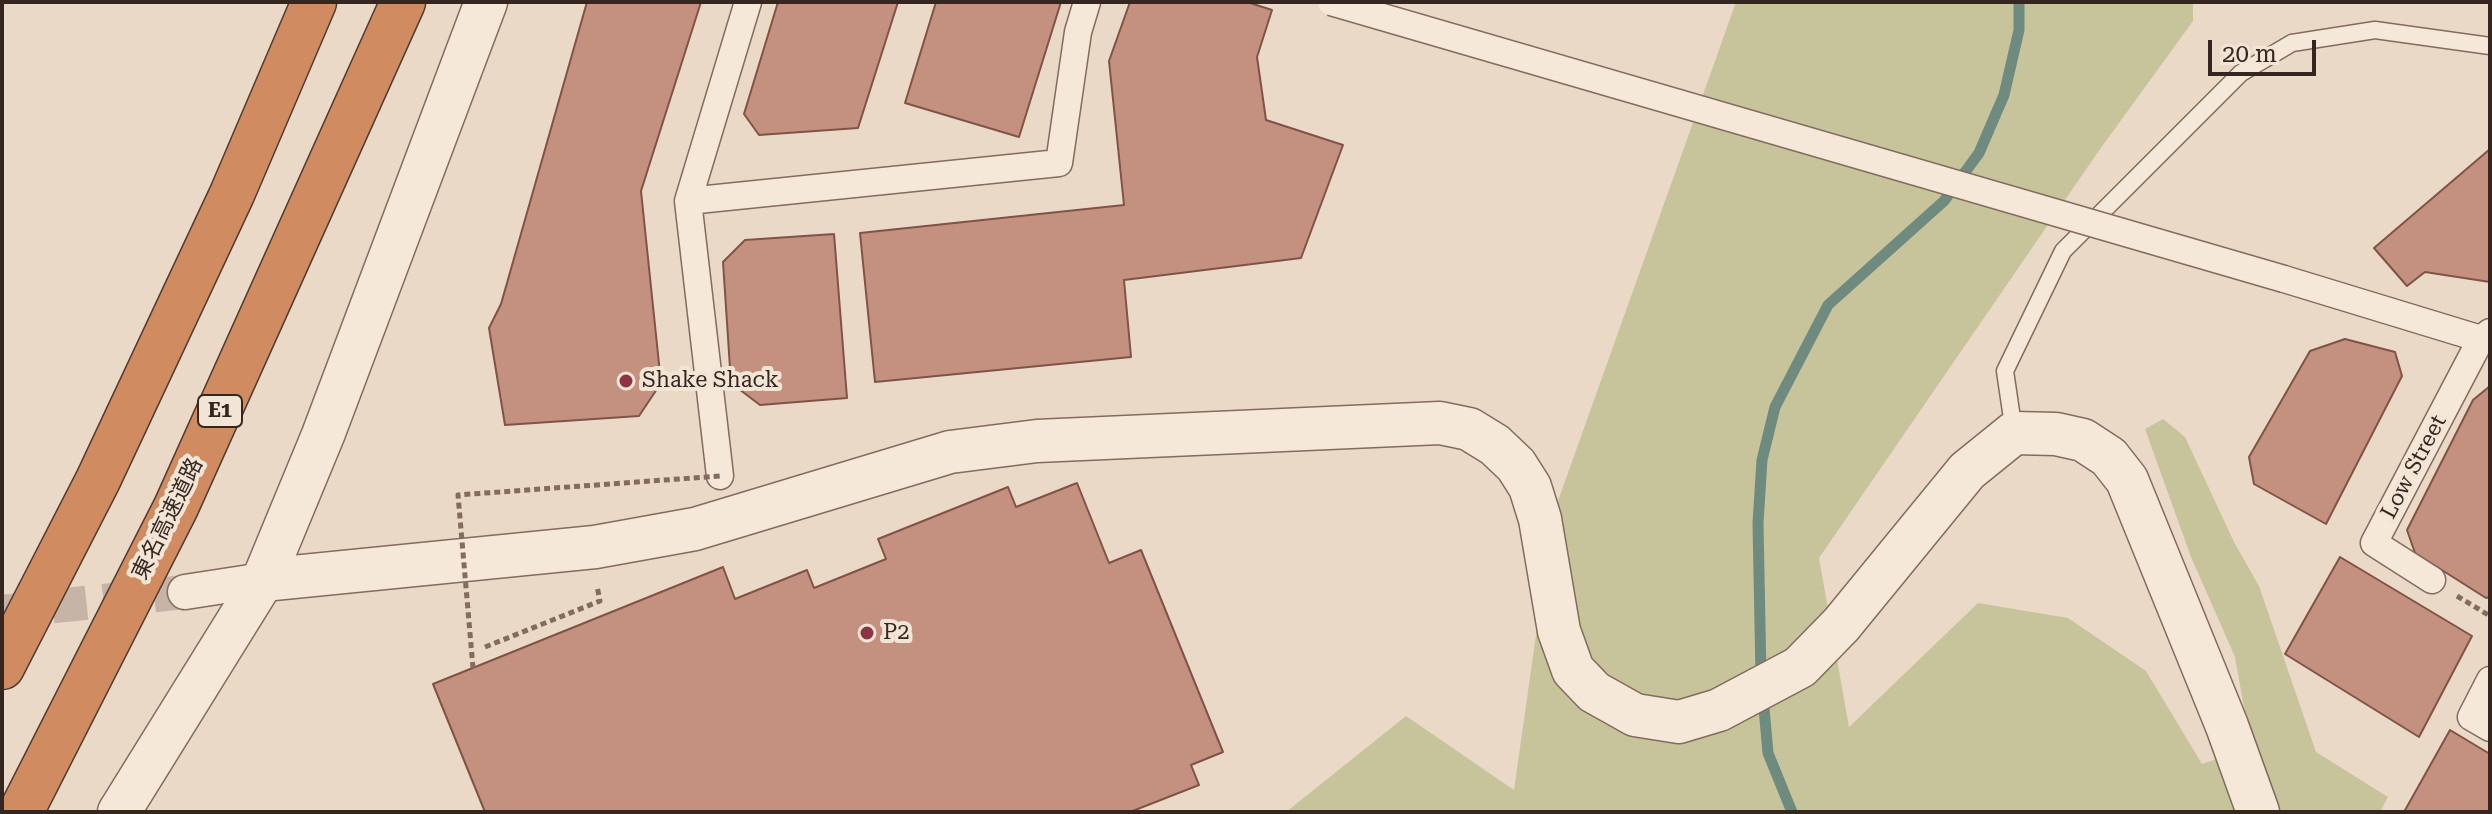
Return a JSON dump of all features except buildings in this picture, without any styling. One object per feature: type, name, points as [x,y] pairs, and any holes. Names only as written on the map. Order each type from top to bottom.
[{"type":"highway","points":[[2,667],[98,480],[232,194],[314,2]]},
{"type":"highway","name":"東名高速道路","points":[[21,812],[176,507],[403,2]]},
{"type":"street","points":[[119,812],[263,580],[323,435],[486,2]]},
{"type":"street","points":[[720,476],[688,201],[748,2]]},
{"type":"street","points":[[688,201],[1059,163],[1078,32],[1087,2]]},
{"type":"street","points":[[1331,2],[2486,335]]},
{"type":"street","name":"Low Street","points":[[2432,580],[2374,543],[2486,335]]},
{"type":"street","points":[[185,592],[263,580],[595,547],[695,529],[853,480],[965,450],[1037,441],[1440,423],[1469,429],[1495,445],[1516,465],[1530,487],[1540,519],[1559,631],[1573,670],[1594,692],[1677,710],[1705,690],[1794,657],[1841,625],[1967,471],[2014,433],[2056,434],[2083,440],[2109,457],[2127,480],[2227,726],[2258,812]]},
{"type":"street","points":[[2490,680],[2471,717],[2490,728]]},
{"type":"lane","points":[[2014,433],[2005,371],[2063,251],[2241,73],[2292,43],[2375,30],[2490,46]]},
{"type":"path","points":[[473,668],[458,495],[720,476]]},
{"type":"path","points":[[485,647],[600,601],[594,574]]},
{"type":"path","points":[[2432,580],[2490,616]]},
{"type":"path","points":[[466,584],[480,583]]},
{"type":"shaded area","points":[[1736,2],[2193,2],[2193,21],[2098,152],[1819,558],[1849,727],[1978,603],[2068,618],[2146,671],[2202,764],[2251,747],[2235,657],[2191,557],[2145,429],[2163,419],[2185,437],[2234,542],[2259,586],[2316,752],[2388,797],[2380,812],[1286,812],[1406,716],[1514,790],[1553,515]]},
{"type":"waterway","points":[[1761,676],[1758,523],[1762,460],[1775,407],[1828,305],[1944,201],[1979,153],[2004,95],[2019,30],[2019,2]]},
{"type":"waterway","points":[[1763,697],[1768,753],[1792,812]]},
{"type":"tunnel","points":[[2,612],[185,592]]},
{"type":"place","name":"Shake Shack","points":[[626,381]]},
{"type":"place","name":"P2","points":[[867,633]]}]
